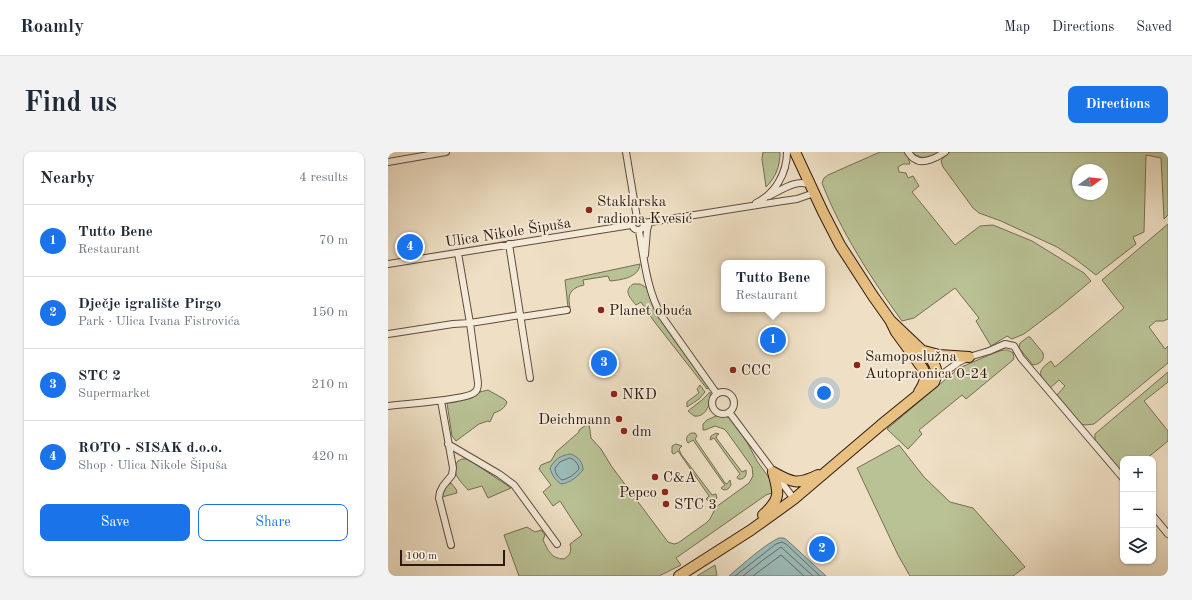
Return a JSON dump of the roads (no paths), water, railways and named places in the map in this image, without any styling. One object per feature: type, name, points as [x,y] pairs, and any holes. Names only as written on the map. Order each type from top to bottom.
[{"type":"main road","points":[[796,152],[812,189],[840,245],[890,320],[900,338],[924,369],[937,375]]},
{"type":"main road","points":[[679,576],[751,530],[794,499],[934,382],[937,375],[935,366],[930,358],[890,320]]},
{"type":"main road","points":[[921,349],[935,354],[969,358]]},
{"type":"main road","points":[[917,396],[925,381],[924,369]]},
{"type":"main road","points":[[773,472],[786,480],[798,482],[810,479],[829,470]]},
{"type":"main road","points":[[751,530],[759,519],[774,504],[776,499],[778,492],[773,472]]},
{"type":"street","points":[[388,162],[446,152]]},
{"type":"street","points":[[626,152],[637,218]]},
{"type":"street","points":[[765,198],[772,192],[780,179],[786,164],[787,152]]},
{"type":"street","points":[[908,152],[916,160],[922,161],[934,159],[945,152]]},
{"type":"street","points":[[639,231],[634,229],[632,225],[632,221],[637,218],[641,218],[647,222],[751,206],[796,198],[812,189],[804,183],[797,184],[751,206]]},
{"type":"street","points":[[639,231],[643,229],[647,222]]},
{"type":"street","points":[[644,258],[646,251],[647,222]]},
{"type":"street","name":"Ulica Nikole Šipuša","points":[[388,264],[632,225]]},
{"type":"street","points":[[639,231],[653,297],[661,316],[717,394]]},
{"type":"street","points":[[510,244],[530,378]]},
{"type":"street","points":[[388,406],[416,402],[441,401],[468,396],[474,394],[476,391],[478,383],[470,323],[458,253]]},
{"type":"street","points":[[388,334],[453,324],[567,310]]},
{"type":"street","points":[[937,375],[944,373],[959,362],[1005,344],[1014,346],[1021,358],[1120,474]]},
{"type":"street","points":[[724,392],[732,397],[734,403],[729,412],[725,414],[720,413],[714,409],[713,401],[717,394],[724,392]]},
{"type":"street","points":[[441,401],[452,461],[452,475],[443,486],[439,498],[451,545]]},
{"type":"street","points":[[729,412],[794,499]]},
{"type":"street","points":[[448,444],[488,467],[514,485],[557,544]]},
{"type":"street","points":[[1156,520],[1168,534]]},
{"type":"water","points":[[571,454],[580,460],[583,470],[573,479],[561,484],[554,477],[550,468],[559,458],[564,455]]},
{"type":"water","points":[[779,538],[784,538],[788,541],[826,576],[729,576],[760,550]]},
{"type":"place","name":"Staklarska radiona Kvesić","points":[[589,210]]},
{"type":"place","name":"ROTO - SISAK d.o.o.","points":[[410,247]]},
{"type":"place","name":"Planet obuća","points":[[601,310]]},
{"type":"place","name":"Tutto Bene","points":[[773,340]]},
{"type":"place","name":"STC 2","points":[[604,363]]},
{"type":"place","name":"Samoposlužna Autopraonica 0-24","points":[[857,365]]},
{"type":"place","name":"CCC","points":[[733,370]]},
{"type":"place","name":"NKD","points":[[614,394]]},
{"type":"place","name":"Deichmann","points":[[619,419]]},
{"type":"place","name":"dm","points":[[624,431]]},
{"type":"place","name":"C&A","points":[[655,477]]},
{"type":"place","name":"Pepco","points":[[665,492]]},
{"type":"place","name":"STC 3","points":[[666,504]]},
{"type":"place","name":"Dječje igralište Pirgo","points":[[822,549]]}]
